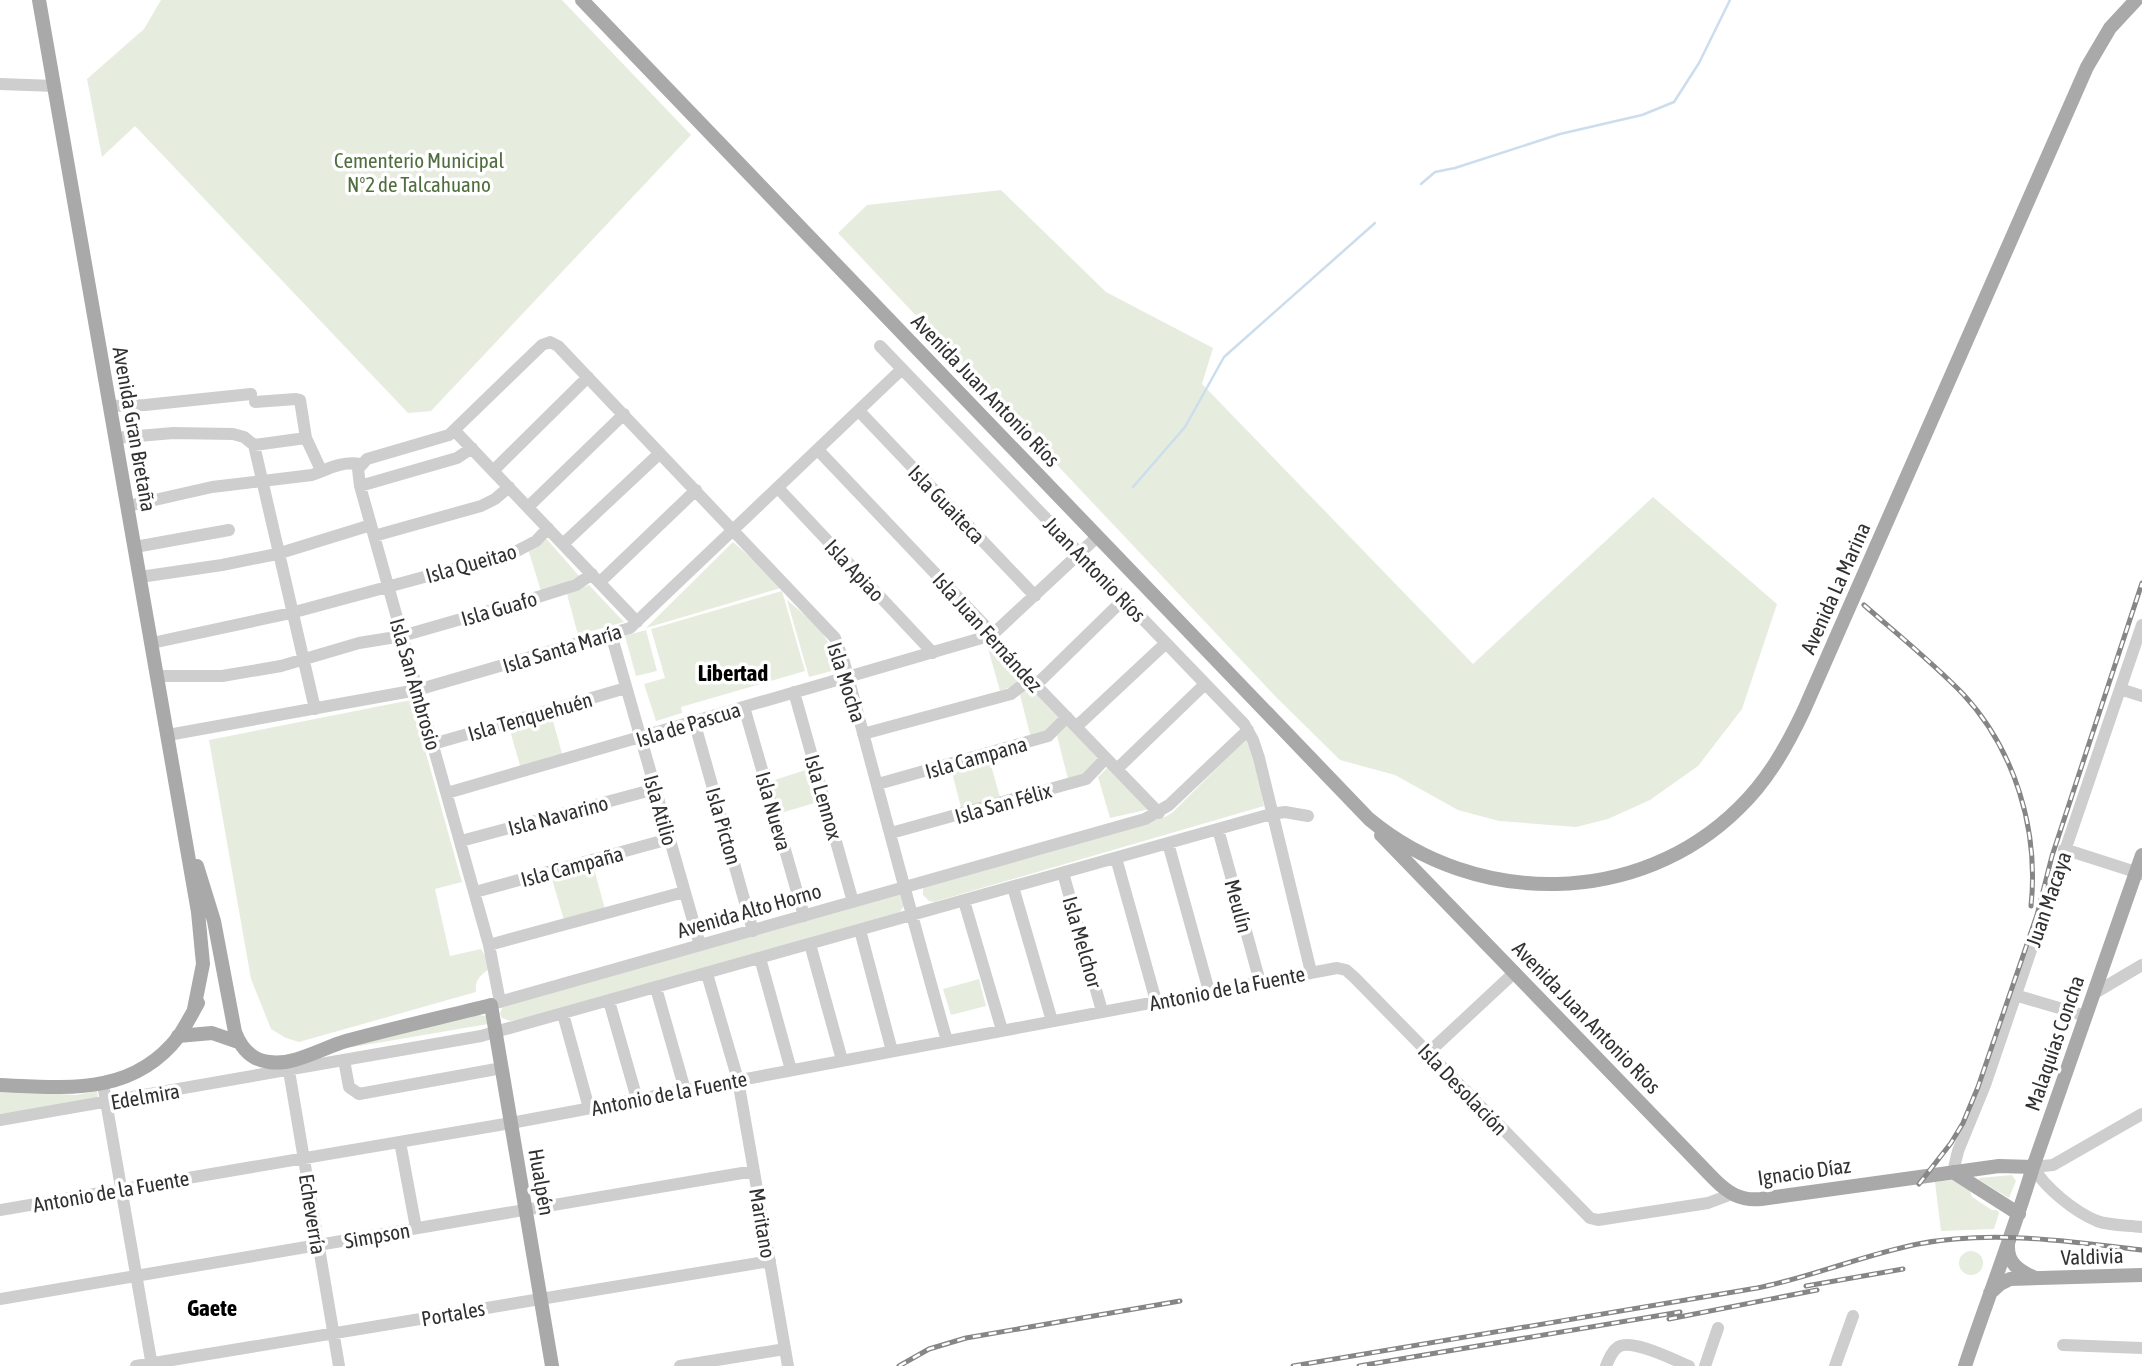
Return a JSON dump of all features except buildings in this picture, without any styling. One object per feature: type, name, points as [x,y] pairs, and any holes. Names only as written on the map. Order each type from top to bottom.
[{"type":"main road","name":"Avenida Gran Bretaña","points":[[39,0],[198,912],[203,964],[194,1009]]},
{"type":"main road","name":"Avenida Gran Bretaña","points":[[45,29],[51,0]]},
{"type":"main road","name":"Avenida Juan Antonio Ríos","points":[[582,0],[1435,891],[1714,1179],[1732,1194]]},
{"type":"main road","name":"Avenida La Marina","points":[[1360,810],[1390,835],[1440,862],[1478,876],[1521,883],[1563,885],[1604,880],[1643,868],[1682,850],[1718,827],[1757,789],[1779,757],[1804,710],[2087,67],[2110,28],[2136,0]]},
{"type":"main road","name":"Avenida Gran Bretaña","points":[[185,836],[205,886],[238,1042]]},
{"type":"main road","name":"Malaquías Concha","points":[[2006,1270],[2008,1245],[2033,1167],[2085,1016],[2139,873],[2142,855]]},
{"type":"main road","points":[[1435,891],[1432,879],[1440,862]]},
{"type":"main road","points":[[198,912],[215,948]]},
{"type":"main road","name":"Avenida Gran Bretaña","points":[[178,1036],[210,977],[215,948],[214,921]]},
{"type":"main road","name":"Avenida Gran Bretaña","points":[[215,948],[223,965]]},
{"type":"main road","name":"Hualpén","points":[[495,1003],[496,1032],[552,1366]]},
{"type":"main road","name":"Avenida Alto Horno","points":[[238,1042],[247,1053],[260,1060],[288,1066],[343,1042],[495,1003]]},
{"type":"main road","points":[[0,1084],[69,1088],[103,1084],[123,1078],[144,1066],[178,1036],[212,1033],[238,1042]]},
{"type":"main road","name":"Ignacio Díaz","points":[[1732,1194],[1743,1199],[1761,1199],[2009,1165],[2033,1167]]},
{"type":"main road","points":[[1953,1172],[2019,1214]]},
{"type":"main road","points":[[1965,1366],[1988,1297],[2006,1270]]},
{"type":"main road","name":"Valdivia","points":[[2006,1270],[2043,1279],[2142,1275]]},
{"type":"street","points":[[0,85],[55,86]]},
{"type":"street","name":"Isla Mocha","points":[[454,430],[542,345],[550,342],[558,346],[830,631],[838,645],[848,677],[947,1041]]},
{"type":"street","name":"Juan Antonio Ríos","points":[[880,346],[1248,730],[1259,758],[1271,802],[1271,814]]},
{"type":"street","name":"Isla Santa María","points":[[167,735],[417,690],[630,628],[902,369]]},
{"type":"street","points":[[493,471],[588,377]]},
{"type":"street","points":[[110,406],[296,398],[300,400],[306,438],[321,470]]},
{"type":"street","name":"Isla Guaiteca","points":[[859,411],[1035,596]]},
{"type":"street","points":[[528,507],[624,414]]},
{"type":"street","points":[[128,506],[212,487],[312,475],[344,464],[360,464],[367,459],[444,437],[454,430],[637,622]]},
{"type":"street","points":[[116,438],[173,433],[233,434],[244,437],[254,445],[277,554],[315,709]]},
{"type":"street","points":[[254,445],[306,438]]},
{"type":"street","points":[[360,486],[457,458],[472,448]]},
{"type":"street","name":"Isla Juan Fernández","points":[[818,450],[992,635],[997,645],[1159,813]]},
{"type":"street","points":[[563,544],[660,453]]},
{"type":"street","name":"Isla San Ambrosio","points":[[360,464],[358,475],[372,531],[489,945],[495,1003]]},
{"type":"street","points":[[140,577],[277,554],[481,506],[509,487]]},
{"type":"street","name":"Isla Apiao","points":[[778,488],[933,653]]},
{"type":"street","name":"Isla Guafo","points":[[157,676],[231,675],[303,660],[359,643],[402,636],[559,591],[596,578],[696,490]]},
{"type":"street","name":"Isla Queitao","points":[[152,643],[292,613],[513,553],[536,541],[548,528]]},
{"type":"street","points":[[135,547],[229,530]]},
{"type":"street","name":"Isla de Pascua","points":[[447,793],[992,635],[1097,537]]},
{"type":"street","points":[[863,734],[1011,694],[1033,682],[1124,599]]},
{"type":"street","name":"Juan Macaya","points":[[1953,1172],[1958,1151],[1985,1085],[2142,625]]},
{"type":"street","name":"Isla Atilio","points":[[611,634],[700,945]]},
{"type":"street","name":"Isla Campana","points":[[877,784],[1048,736],[1072,722],[1166,643]]},
{"type":"street","points":[[1117,769],[1205,684]]},
{"type":"street","name":"Isla Tenquehuén","points":[[433,744],[626,688]]},
{"type":"street","points":[[2120,689],[2142,696]]},
{"type":"street","name":"Isla Lennox","points":[[794,692],[853,902]]},
{"type":"street","name":"Isla Nueva","points":[[744,707],[804,916]]},
{"type":"street","name":"Isla Picton","points":[[694,721],[753,930]]},
{"type":"street","name":"Avenida Alto Horno","points":[[495,1003],[1132,824],[1159,813],[1248,730]]},
{"type":"street","name":"Isla San Félix","points":[[891,833],[1086,779],[1106,758]]},
{"type":"street","name":"Isla Navarino","points":[[461,841],[655,789]]},
{"type":"street","name":"Avenida Alto Horno","points":[[288,1066],[344,1060],[496,1032],[1271,814],[1285,811],[1308,816]]},
{"type":"street","points":[[1271,814],[1311,972]]},
{"type":"street","name":"Meulín","points":[[1218,829],[1260,982]]},
{"type":"street","name":"Isla Campaña","points":[[475,892],[669,839]]},
{"type":"street","points":[[1168,843],[1209,991]]},
{"type":"street","points":[[2064,849],[2139,873]]},
{"type":"street","points":[[1116,858],[1156,1001]]},
{"type":"street","name":"Isla Melchor","points":[[1063,873],[1102,1012]]},
{"type":"street","points":[[1013,887],[1052,1021]]},
{"type":"street","points":[[489,945],[684,892]]},
{"type":"street","points":[[964,901],[1002,1030]]},
{"type":"street","points":[[860,930],[892,1051]]},
{"type":"street","points":[[810,944],[842,1060]]},
{"type":"street","points":[[760,958],[792,1070]]},
{"type":"street","points":[[2094,994],[2142,965]]},
{"type":"street","name":"Antonio de la Fuente","points":[[0,1210],[511,1123],[1337,968]]},
{"type":"street","name":"Isla Desolación","points":[[1337,968],[1346,970],[1354,977],[1585,1215]]},
{"type":"street","points":[[1428,1053],[1515,972]]},
{"type":"street","points":[[707,974],[738,1080]]},
{"type":"street","points":[[656,988],[685,1090]]},
{"type":"street","points":[[2015,995],[2085,1016]]},
{"type":"street","points":[[609,1001],[637,1099]]},
{"type":"street","points":[[562,1014],[589,1108]]},
{"type":"street","points":[[344,1060],[349,1087],[359,1094],[502,1068]]},
{"type":"street","name":"Edelmira","points":[[0,1120],[106,1103],[288,1066]]},
{"type":"street","name":"Echeverría","points":[[288,1066],[339,1366]]},
{"type":"street","name":"Maritano","points":[[738,1080],[788,1366]]},
{"type":"street","points":[[103,1084],[152,1365]]},
{"type":"street","points":[[2033,1167],[2053,1165],[2142,1114]]},
{"type":"street","points":[[400,1142],[416,1228]]},
{"type":"street","points":[[2033,1167],[2049,1188],[2090,1217],[2104,1222],[2142,1227]]},
{"type":"street","name":"Simpson","points":[[0,1299],[754,1171]]},
{"type":"street","name":"Ignacio Díaz","points":[[1585,1215],[1598,1220],[1708,1203],[1732,1194]]},
{"type":"street","name":"Portales","points":[[136,1366],[770,1261]]},
{"type":"street","points":[[1835,1366],[1853,1316]]},
{"type":"street","points":[[1705,1366],[1718,1328]]},
{"type":"street","points":[[1606,1366],[1619,1346],[1626,1344],[1636,1345],[1689,1366]]},
{"type":"street","points":[[2063,1345],[2142,1348]]},
{"type":"street","points":[[680,1366],[785,1349]]},
{"type":"green space","name":"Cementerio Municipal N°2 de Talcahuano","points":[[161,0],[562,0],[691,135],[431,411],[408,413],[135,126],[102,157],[87,79],[144,29]]},
{"type":"green space","points":[[1001,190],[1106,292],[1213,348],[1202,384],[1473,664],[1653,497],[1777,604],[1742,709],[1698,766],[1650,800],[1608,819],[1576,827],[1499,821],[1458,810],[1395,775],[1340,760],[1276,697],[838,233],[867,205]]},
{"type":"green space","points":[[544,536],[580,577],[541,591],[528,549]]},
{"type":"green space","points":[[733,542],[784,587],[646,628]]},
{"type":"green space","points":[[589,585],[624,622],[578,635],[567,594]]},
{"type":"green space","points":[[782,591],[805,671],[681,707],[682,713],[656,721],[644,684],[665,678],[651,629]]},
{"type":"green space","points":[[787,600],[825,637],[839,669],[809,677]]},
{"type":"green space","points":[[646,630],[657,671],[636,676],[625,636]]},
{"type":"green space","points":[[987,645],[994,645],[1022,678],[1011,687],[1000,691]]},
{"type":"green space","points":[[1029,683],[1060,718],[1048,732],[1031,738],[1020,695]]},
{"type":"green space","points":[[411,700],[462,882],[435,889],[450,956],[481,949],[492,967],[478,980],[476,992],[299,1042],[286,1038],[271,1029],[251,979],[209,740]]},
{"type":"green space","points":[[551,714],[563,757],[521,769],[509,727]]},
{"type":"green space","points":[[1067,724],[1100,759],[1083,774],[1068,779],[1057,736]]},
{"type":"green space","points":[[1246,739],[1257,768],[1264,806],[934,902],[923,895],[926,885],[1165,817]]},
{"type":"green space","points":[[989,758],[1001,801],[962,811],[951,769]]},
{"type":"green space","points":[[1109,766],[1150,809],[1110,818],[1098,777]]},
{"type":"green space","points":[[809,769],[818,802],[781,813],[771,781]]},
{"type":"green space","points":[[593,865],[605,909],[564,920],[551,876]]},
{"type":"green space","points":[[898,893],[902,895],[905,904],[900,912],[520,1019],[510,1021],[502,1018],[500,1014],[503,1005]]},
{"type":"green space","points":[[979,979],[986,1006],[951,1015],[943,989]]},
{"type":"green space","points":[[472,1014],[486,1016],[494,1023],[330,1051]]},
{"type":"green space","points":[[0,1090],[76,1095],[97,1091],[98,1099],[0,1114]]},
{"type":"green space","points":[[2012,1175],[2016,1181],[2009,1198],[1979,1180],[1979,1178]]},
{"type":"green space","points":[[1952,1180],[1970,1191],[1972,1197],[1992,1210],[1997,1210],[1999,1213],[1994,1229],[1941,1231],[1935,1182]]},
{"type":"green space","points":[[1971,1251],[1979,1255],[1983,1263],[1979,1271],[1971,1275],[1963,1271],[1959,1263],[1963,1255]]},
{"type":"waterway","points":[[1421,184],[1435,172],[1560,134],[1642,115],[1674,102],[1699,63],[1730,0]]},
{"type":"waterway","points":[[1133,487],[1185,427],[1224,357],[1375,223]]},
{"type":"railway","points":[[1919,1184],[1951,1143],[1963,1123],[1978,1087],[2037,915],[2052,856],[2142,583]]},
{"type":"railway","points":[[1864,605],[1963,694],[1997,740],[2020,792],[2027,820],[2033,877],[2031,906]]},
{"type":"railway","points":[[1293,1366],[1757,1288],[1877,1254],[1946,1240],[2030,1238],[2142,1250]]},
{"type":"railway","points":[[1806,1286],[1903,1269]]},
{"type":"railway","points":[[1669,1319],[1817,1290]]},
{"type":"railway","points":[[899,1366],[929,1349],[966,1338],[1180,1301]]},
{"type":"railway","points":[[1359,1366],[1680,1312]]},
{"type":"district","name":"Libertad","points":[[733,673]]},
{"type":"district","name":"Gaete","points":[[212,1308]]}]
